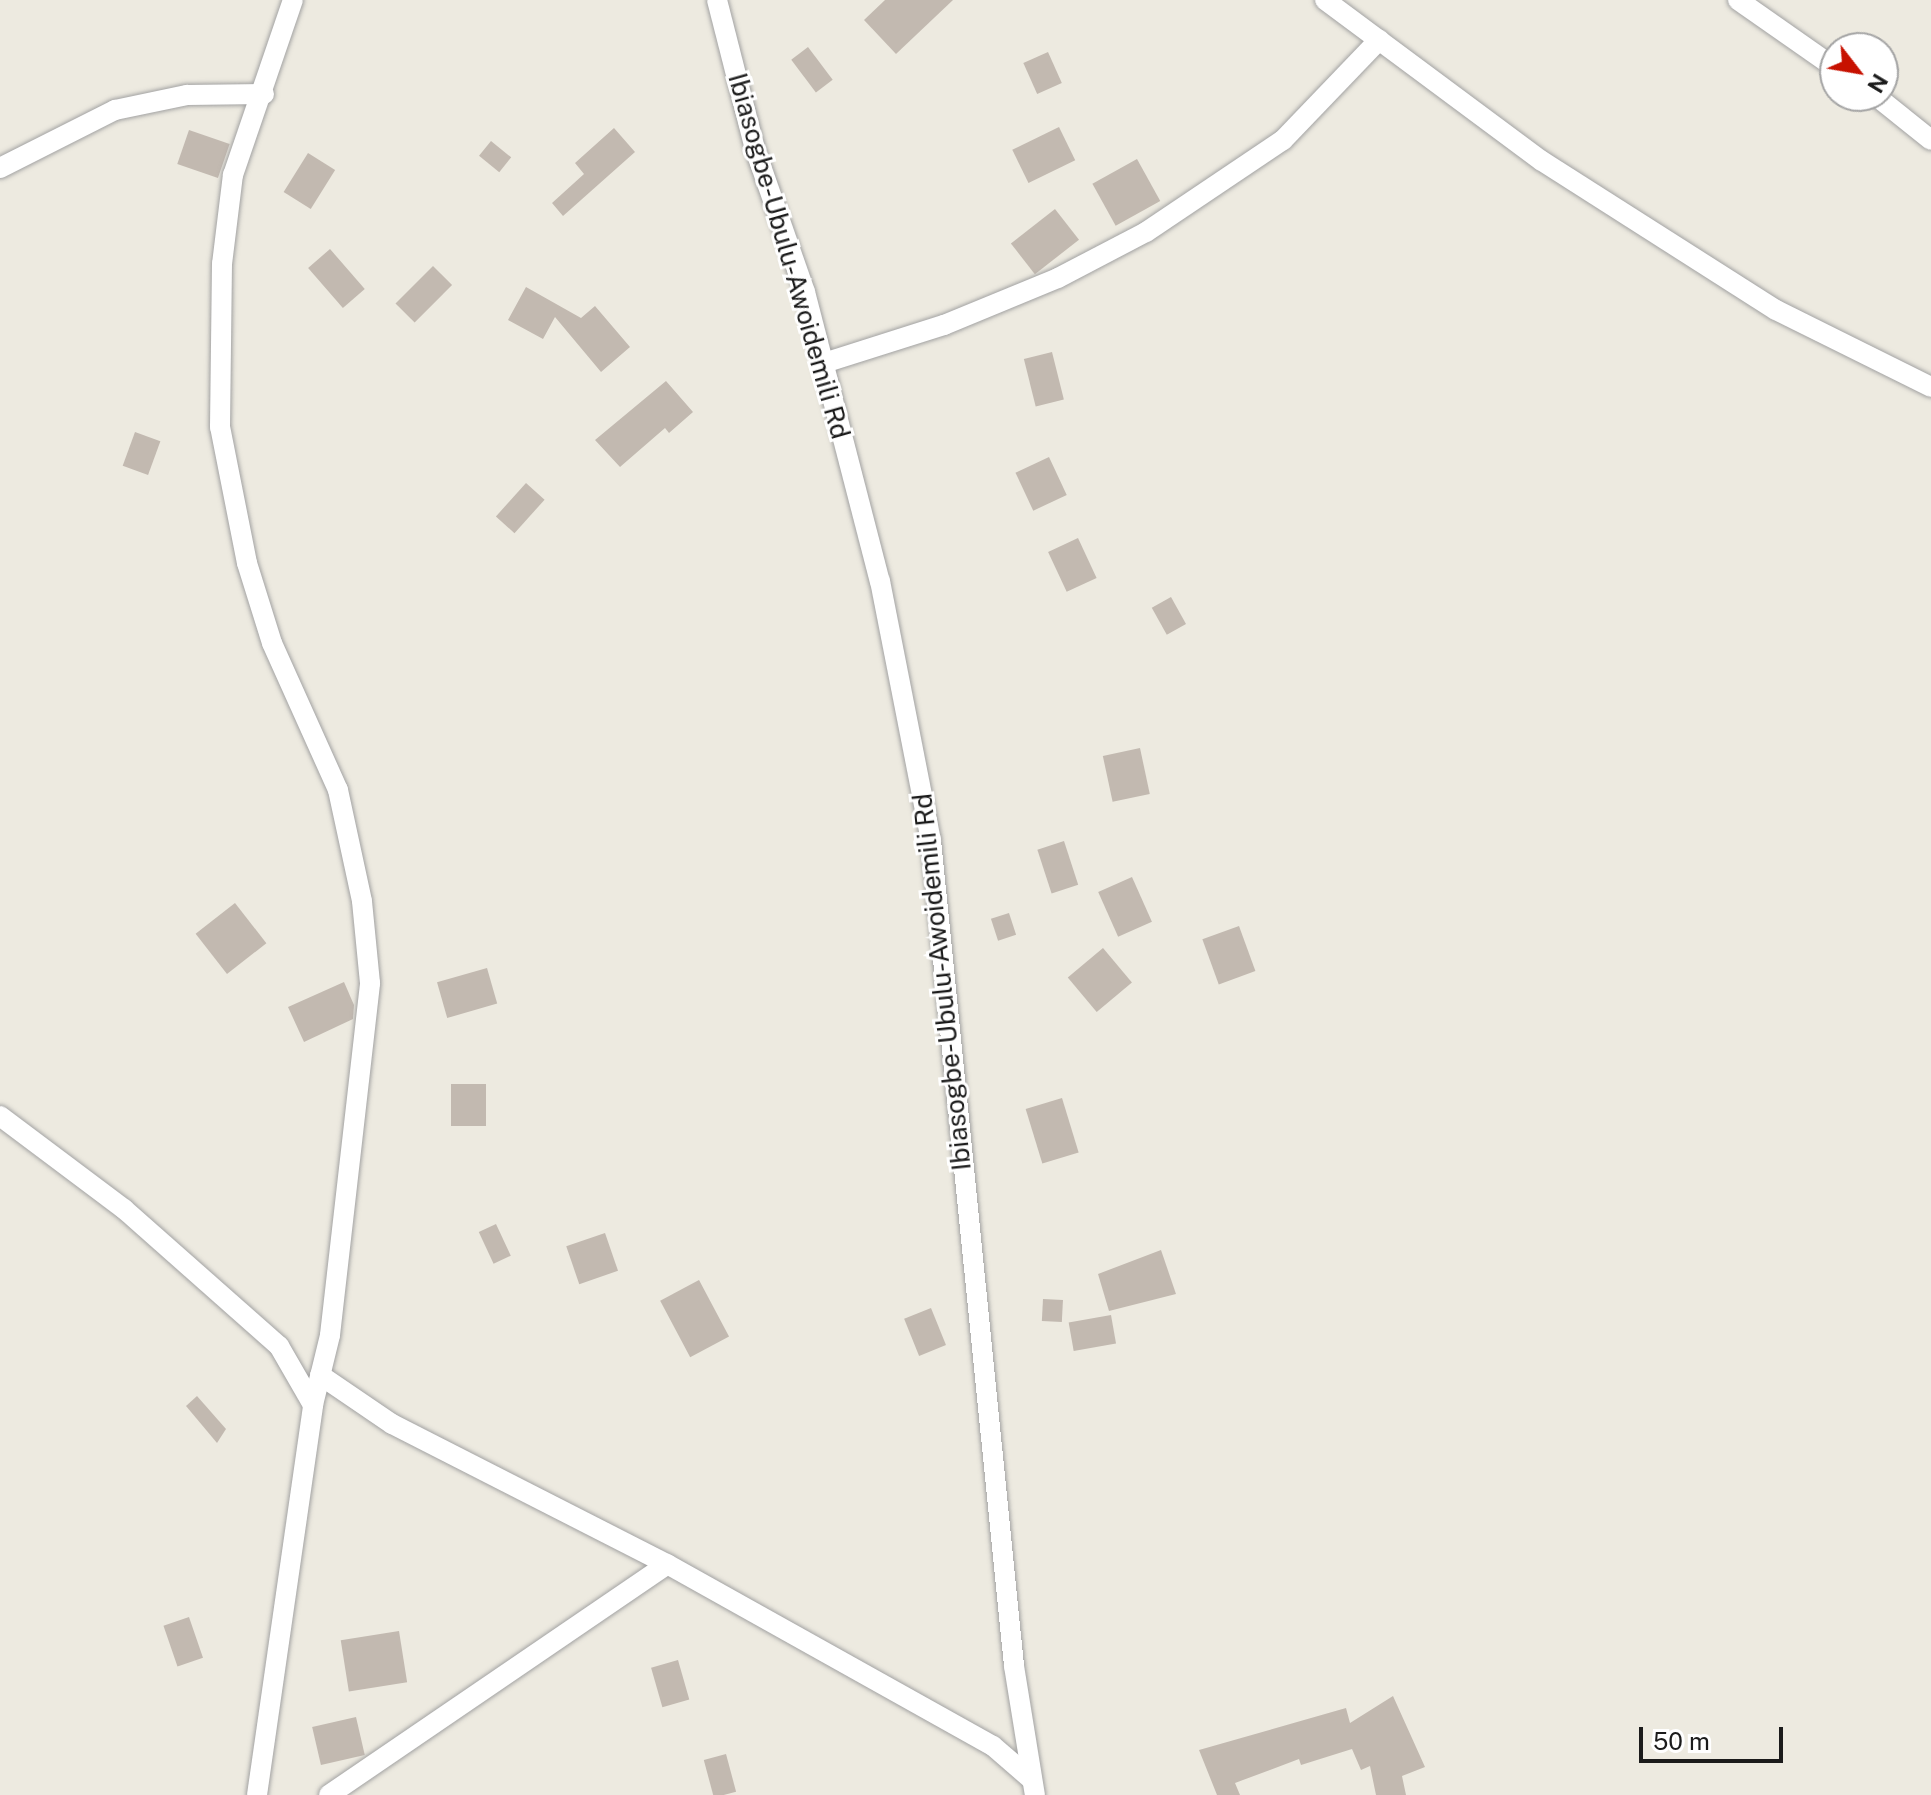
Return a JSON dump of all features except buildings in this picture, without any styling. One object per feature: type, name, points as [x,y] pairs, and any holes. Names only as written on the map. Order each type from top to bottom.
[{"type":"street","points":[[257,1795],[313,1405],[330,1335],[370,983],[362,901],[338,790],[272,643],[247,563],[220,427],[222,264],[233,175],[264,94],[293,0]]},
{"type":"street","name":"Ibiasogbe-Ubulu-Awoidemili Rd","points":[[717,0],[755,149],[805,292],[880,581],[931,840],[1014,1666],[1032,1787]]},
{"type":"street","points":[[1325,0],[1542,161],[1776,310],[1931,387]]},
{"type":"street","points":[[1738,0],[1819,57]]},
{"type":"street","points":[[824,363],[944,325],[1058,278],[1146,232],[1283,140],[1379,40]]},
{"type":"street","points":[[0,168],[115,110],[187,95],[264,94]]},
{"type":"street","points":[[1896,112],[1931,140]]},
{"type":"street","points":[[0,1116],[124,1209],[279,1346],[313,1405]]},
{"type":"street","points":[[320,1375],[392,1424],[667,1564],[993,1746],[1032,1787]]},
{"type":"street","points":[[329,1795],[667,1564]]}]
